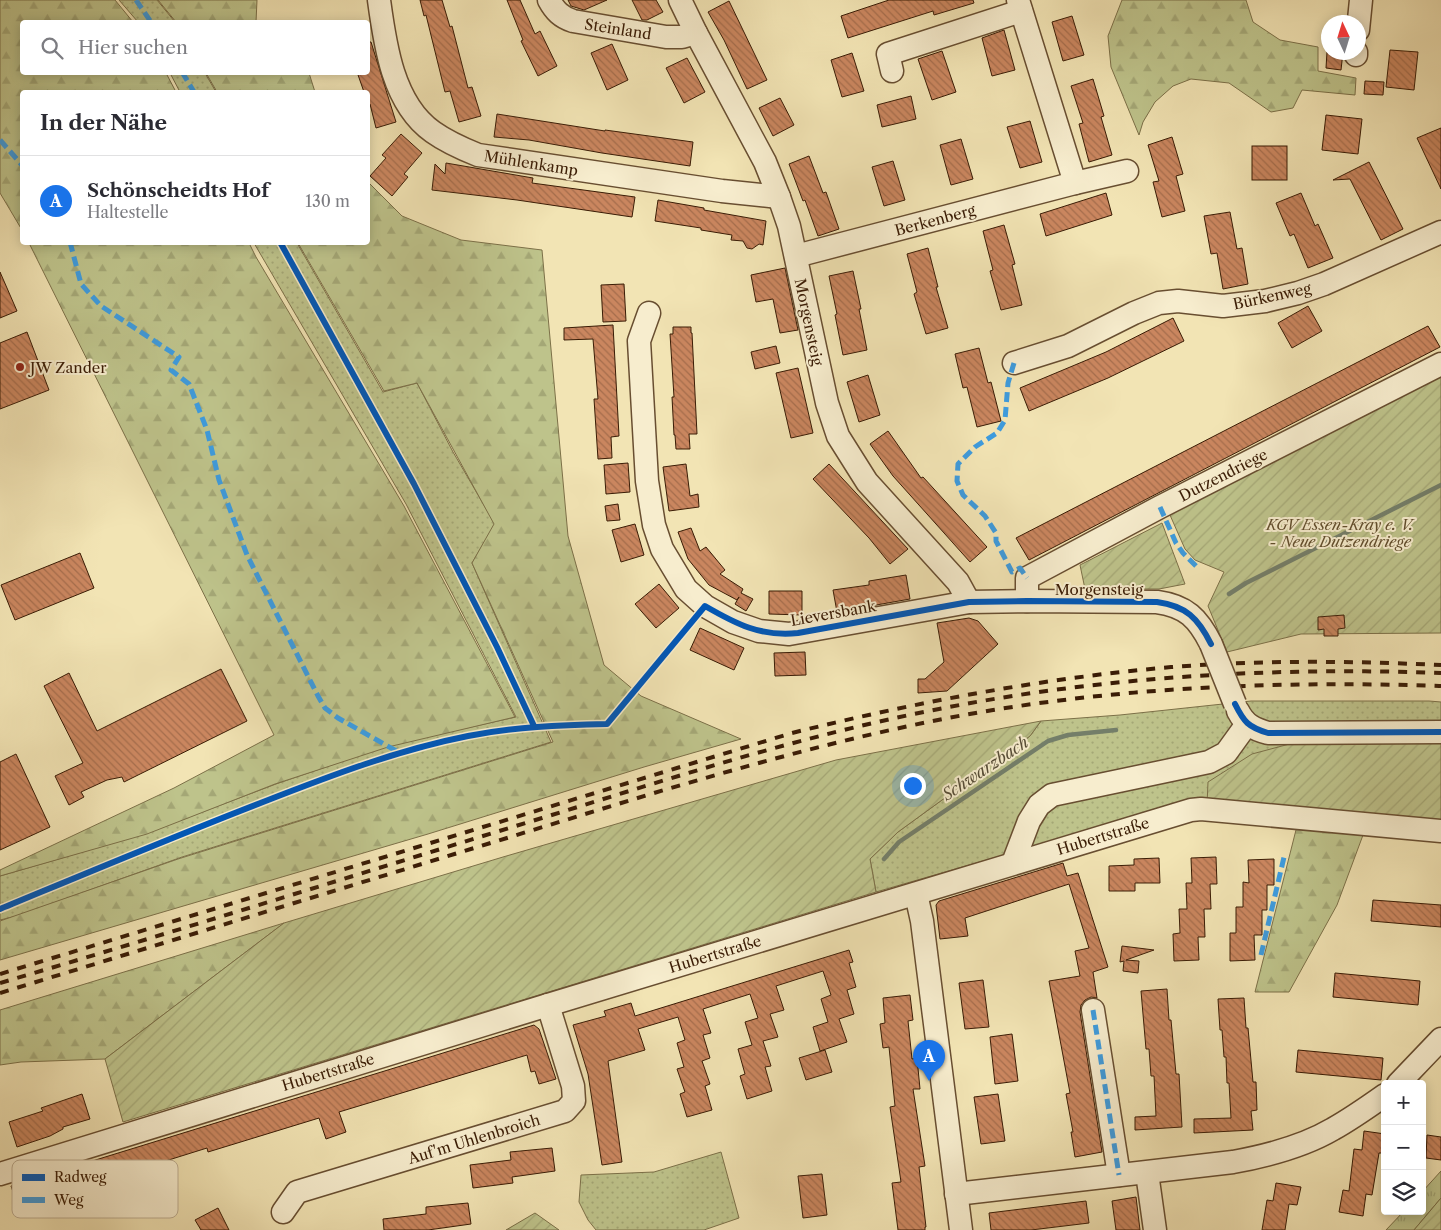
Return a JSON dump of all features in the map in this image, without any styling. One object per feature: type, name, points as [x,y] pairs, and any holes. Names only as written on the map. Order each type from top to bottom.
[{"type":"street","name":"Mühlenkamp","points":[[379,0],[381,20],[391,64],[406,100],[416,116],[432,132],[457,147],[478,155],[714,190],[779,197]]},
{"type":"street","name":"Steinland","points":[[549,0],[556,12],[573,22],[666,37],[682,37],[696,32]]},
{"type":"street","name":"Morgensteig","points":[[680,0],[765,162],[779,197],[789,226],[796,256],[826,403],[838,436],[867,482],[958,582],[969,602],[1157,602],[1168,603],[1194,616],[1211,644],[1235,704],[1247,724]]},
{"type":"street","points":[[1360,15],[1362,0]]},
{"type":"street","points":[[892,71],[888,54],[1019,5],[1075,183]]},
{"type":"street","name":"Berkenberg","points":[[796,256],[1127,171]]},
{"type":"street","name":"Bürkenweg","points":[[1014,363],[1068,346],[1134,313],[1159,303],[1178,302],[1223,306],[1258,302],[1298,293],[1324,284],[1441,232]]},
{"type":"street","name":"Lieversbank","points":[[649,313],[639,341],[650,504],[654,525],[662,549],[686,589],[705,606],[733,622],[759,631],[779,634],[798,633],[969,602]]},
{"type":"street","name":"Dutzendriege","points":[[1027,601],[1027,578],[1160,507],[1441,364]]},
{"type":"street","points":[[1013,863],[1029,821],[1039,804],[1052,795],[1209,762],[1226,753],[1247,724],[1268,733],[1441,732]]},
{"type":"street","name":"Hubertstraße","points":[[45,1160],[1182,812],[1201,809],[1441,831]]},
{"type":"street","points":[[916,894],[922,920],[962,1230]]},
{"type":"street","name":"Auf'm Uhlenbroich","points":[[283,1212],[297,1192],[565,1111],[574,1101],[574,1086],[548,1005]]},
{"type":"street","points":[[1093,1010],[1119,1176]]},
{"type":"street","points":[[1402,1080],[1441,1039]]},
{"type":"street","points":[[956,1194],[1147,1173],[1258,1158],[1331,1130],[1381,1098]]},
{"type":"street","name":"Hubertstraße","points":[[0,1174],[12,1170]]},
{"type":"street","points":[[1147,1173],[1155,1230]]},
{"type":"green space","points":[[0,0],[115,0],[131,20],[20,20],[20,75],[167,75],[175,90],[20,90],[20,227],[0,193]]},
{"type":"green space","points":[[119,0],[157,0],[173,20],[136,20]]},
{"type":"green space","points":[[158,0],[257,0],[256,20],[174,20]]},
{"type":"green space","points":[[1122,0],[1246,0],[1253,22],[1280,40],[1318,47],[1318,71],[1356,78],[1355,95],[1302,90],[1293,108],[1271,112],[1229,83],[1191,79],[1173,86],[1155,102],[1143,122],[1139,135],[1111,67],[1108,36]]},
{"type":"green space","points":[[171,75],[206,75],[215,90],[179,90]]},
{"type":"green space","points":[[207,75],[310,75],[314,90],[216,90]]},
{"type":"green space","points":[[370,184],[402,216],[461,240],[542,250],[568,536],[604,665],[641,696],[741,739],[428,834],[0,960],[0,921],[178,859],[553,742],[472,563],[494,524],[417,383],[384,391],[299,245],[370,245]]},
{"type":"green space","points":[[30,245],[250,245],[404,506],[515,717],[388,747],[275,784],[147,834],[0,876],[0,870],[174,788],[274,735]]},
{"type":"green space","points":[[255,245],[298,245],[383,392],[417,383],[453,452],[495,524],[472,563],[551,742],[182,857],[17,916],[0,920],[0,876],[147,833],[276,784],[390,745],[516,717],[406,504]]},
{"type":"green space","name":"KGV Essen-Kray e. V. - Neue Dutzendriege","points":[[1441,367],[1441,633],[1301,634],[1227,652],[1208,606],[1224,572],[1195,560],[1185,549],[1166,506]]},
{"type":"green space","points":[[1162,523],[1185,584],[1159,589],[1085,589],[1080,565]]},
{"type":"green space","points":[[1251,701],[1441,702],[1441,731],[1207,805],[1190,801],[876,892],[870,859],[898,832],[1030,736],[1041,721],[1120,715]]},
{"type":"green space","points":[[1041,721],[1030,736],[898,832],[870,859],[876,892],[123,1122],[105,1059],[284,923],[836,760]]},
{"type":"green space","points":[[1441,733],[1441,829],[1207,805],[1208,782],[1252,754],[1327,734]]},
{"type":"green space","points":[[1298,822],[1366,827],[1337,905],[1289,992],[1255,992]]},
{"type":"green space","points":[[284,923],[105,1059],[21,1062],[0,1065],[0,1010]]},
{"type":"green space","points":[[721,1152],[739,1218],[704,1230],[596,1230],[588,1220],[579,1202],[581,1175],[654,1172]]},
{"type":"green space","points":[[1441,1171],[1441,1198],[1414,1230],[1386,1230],[1400,1215],[1426,1215],[1426,1188]]},
{"type":"green space","points":[[1441,1198],[1441,1230],[1414,1230]]},
{"type":"green space","points":[[535,1213],[559,1230],[506,1230]]},
{"type":"building","points":[[420,0],[442,0],[450,27],[452,26],[468,88],[472,87],[481,116],[459,122],[450,91],[445,92],[426,15],[424,16]]},
{"type":"building","points":[[507,0],[520,0],[535,34],[540,31],[557,66],[538,76],[521,41],[523,40]]},
{"type":"building","points":[[568,0],[607,0],[584,10],[571,6]]},
{"type":"building","points":[[632,0],[656,0],[663,12],[647,20],[642,20]]},
{"type":"building","points":[[889,0],[973,0],[974,3],[934,15],[933,11],[848,38],[841,16]]},
{"type":"building","points":[[729,1],[767,80],[747,89],[724,40],[708,12]]},
{"type":"building","points":[[1072,16],[1084,55],[1063,61],[1052,22]]},
{"type":"building","points":[[1004,30],[1015,70],[992,76],[982,38]]},
{"type":"building","points":[[371,42],[396,122],[376,128],[370,104],[370,90],[363,90],[358,75],[370,75]]},
{"type":"building","points":[[612,44],[628,80],[607,90],[591,53]]},
{"type":"building","points":[[1390,50],[1418,52],[1414,90],[1386,87]]},
{"type":"building","points":[[942,51],[956,92],[932,100],[918,59]]},
{"type":"building","points":[[852,53],[864,91],[842,97],[831,60]]},
{"type":"building","points":[[687,58],[705,92],[684,103],[666,68]]},
{"type":"building","points":[[1326,60],[1342,60],[1341,70],[1326,68]]},
{"type":"building","points":[[1093,79],[1104,116],[1101,117],[1112,155],[1089,162],[1079,124],[1083,123],[1071,86]]},
{"type":"building","points":[[1365,81],[1384,82],[1383,95],[1364,94]]},
{"type":"building","points":[[911,96],[916,119],[882,127],[877,105]]},
{"type":"building","points":[[780,98],[794,125],[773,136],[759,108]]},
{"type":"building","points":[[497,114],[605,131],[693,142],[690,166],[529,140],[494,137]]},
{"type":"building","points":[[1326,115],[1362,119],[1358,154],[1322,150]]},
{"type":"building","points":[[1030,121],[1042,162],[1020,168],[1007,127]]},
{"type":"building","points":[[1441,128],[1441,189],[1417,138]]},
{"type":"building","points":[[401,134],[422,153],[404,174],[408,177],[392,196],[370,176],[386,158],[382,155]]},
{"type":"building","points":[[1172,137],[1183,174],[1176,176],[1185,211],[1162,217],[1153,182],[1159,181],[1148,145]]},
{"type":"building","points":[[961,139],[973,179],[951,185],[940,145]]},
{"type":"building","points":[[1252,146],[1287,146],[1287,180],[1252,180]]},
{"type":"building","points":[[809,156],[823,193],[826,192],[839,229],[818,236],[789,164]]},
{"type":"building","points":[[893,161],[905,200],[884,206],[872,167]]},
{"type":"building","points":[[1369,162],[1403,229],[1381,240],[1350,179],[1333,180]]},
{"type":"building","points":[[446,163],[533,178],[532,183],[635,197],[632,217],[432,190],[435,164],[445,174]]},
{"type":"building","points":[[1106,193],[1112,215],[1046,236],[1040,214]]},
{"type":"building","points":[[1301,193],[1315,226],[1318,224],[1333,258],[1308,268],[1294,234],[1290,236],[1276,203]]},
{"type":"building","points":[[658,200],[766,221],[763,245],[759,244],[752,249],[747,248],[743,241],[731,240],[732,235],[655,221]]},
{"type":"building","points":[[1230,212],[1237,249],[1242,248],[1248,284],[1223,289],[1217,253],[1211,254],[1204,216]]},
{"type":"building","points":[[1004,225],[1015,264],[1012,265],[1022,305],[1001,310],[990,271],[993,270],[983,231]]},
{"type":"building","points":[[928,248],[938,287],[936,287],[948,328],[926,334],[914,294],[917,292],[907,254]]},
{"type":"building","points":[[785,268],[798,330],[780,333],[773,299],[756,302],[751,275]]},
{"type":"building","points":[[853,271],[867,350],[843,355],[829,276]]},
{"type":"building","points":[[0,272],[17,311],[0,318]]},
{"type":"building","points":[[624,284],[626,321],[603,322],[601,285]]},
{"type":"building","points":[[1308,306],[1322,331],[1292,348],[1278,323]]},
{"type":"building","points":[[1173,318],[1184,341],[1108,378],[1029,411],[1020,388],[1106,352]]},
{"type":"building","points":[[613,325],[619,436],[611,437],[612,458],[598,459],[594,399],[598,399],[593,339],[564,340],[564,328]]},
{"type":"building","points":[[1428,326],[1440,347],[1029,560],[1016,538]]},
{"type":"building","points":[[673,327],[691,327],[692,333],[697,434],[689,434],[690,449],[676,449],[674,435],[672,397],[674,397],[670,334],[673,334]]},
{"type":"building","name":"JW Zander","points":[[27,332],[49,390],[0,409],[0,343]]},
{"type":"building","points":[[776,346],[780,363],[755,369],[751,352]]},
{"type":"building","points":[[979,348],[988,383],[991,382],[1001,421],[977,427],[967,387],[963,388],[955,354]]},
{"type":"building","points":[[798,368],[813,433],[791,438],[776,373]]},
{"type":"building","points":[[868,375],[880,415],[859,422],[847,382]]},
{"type":"building","points":[[888,431],[921,478],[923,477],[987,547],[970,562],[893,476],[870,444]]},
{"type":"building","points":[[628,463],[630,492],[606,494],[604,465]]},
{"type":"building","points":[[686,464],[690,496],[698,494],[699,507],[669,511],[663,467]]},
{"type":"building","points":[[829,464],[908,549],[890,564],[869,538],[813,479]]},
{"type":"building","points":[[618,504],[620,520],[607,521],[605,506]]},
{"type":"building","points":[[635,524],[644,555],[621,562],[612,530]]},
{"type":"building","points":[[691,528],[700,551],[706,547],[725,570],[720,574],[743,589],[741,593],[753,599],[746,611],[735,604],[739,597],[737,600],[709,585],[688,559],[678,532]]},
{"type":"building","points":[[80,553],[94,588],[15,620],[1,585]]},
{"type":"building","points":[[906,575],[910,599],[837,612],[833,590],[869,585],[869,581]]},
{"type":"building","points":[[659,584],[679,608],[656,628],[635,604]]},
{"type":"building","points":[[769,591],[802,591],[802,615],[769,614]]},
{"type":"building","points":[[1344,615],[1345,628],[1338,629],[1338,636],[1324,636],[1324,629],[1318,630],[1318,617]]},
{"type":"building","points":[[969,618],[978,621],[998,644],[947,691],[918,693],[918,679],[925,679],[944,662],[937,623]]},
{"type":"building","points":[[700,628],[744,648],[734,670],[690,650]]},
{"type":"building","points":[[805,652],[806,675],[775,676],[774,653]]},
{"type":"building","points":[[221,669],[247,721],[124,782],[122,777],[107,780],[81,792],[84,797],[69,805],[55,776],[83,763],[44,686],[69,673],[97,731]]},
{"type":"building","points":[[16,754],[50,827],[0,850],[0,762]]},
{"type":"building","points":[[1216,857],[1217,884],[1210,884],[1211,909],[1204,909],[1205,937],[1198,937],[1199,960],[1174,961],[1173,934],[1180,933],[1179,909],[1187,909],[1186,883],[1192,883],[1191,858]]},
{"type":"building","points":[[1159,858],[1160,883],[1135,883],[1135,891],[1109,891],[1109,866],[1134,865],[1134,859]]},
{"type":"building","points":[[1274,859],[1274,885],[1267,885],[1267,910],[1262,910],[1262,935],[1254,935],[1255,960],[1230,961],[1230,933],[1236,933],[1236,907],[1243,907],[1243,882],[1249,883],[1248,860]]},
{"type":"building","points":[[1063,863],[1067,876],[1078,873],[1108,967],[1093,972],[1097,998],[1091,997],[1085,1000],[1081,1005],[1080,1012],[1102,1152],[1075,1157],[1071,1132],[1073,1132],[1066,1094],[1070,1093],[1049,981],[1080,976],[1075,951],[1089,948],[1069,884],[965,918],[968,936],[940,939],[936,905],[939,901]]},
{"type":"building","points":[[1373,900],[1441,905],[1441,927],[1371,921]]},
{"type":"building","points":[[1122,946],[1154,950],[1126,960],[1139,961],[1138,973],[1123,971],[1124,961],[1120,962]]},
{"type":"building","points":[[849,950],[853,962],[849,963],[856,987],[847,990],[854,1014],[839,1019],[847,1042],[820,1051],[813,1027],[828,1022],[821,999],[831,995],[823,971],[776,986],[784,1010],[770,1014],[778,1037],[763,1041],[771,1066],[765,1067],[772,1091],[747,1099],[740,1076],[745,1074],[738,1049],[752,1045],[745,1022],[758,1018],[750,994],[703,1009],[711,1033],[703,1035],[710,1058],[702,1061],[710,1084],[705,1086],[712,1110],[687,1117],[680,1094],[685,1092],[677,1069],[684,1067],[677,1043],[685,1040],[678,1017],[638,1029],[645,1050],[608,1061],[622,1162],[602,1165],[588,1074],[573,1025],[606,1016],[604,1011],[631,1003],[635,1016]]},
{"type":"building","points":[[1335,973],[1420,981],[1418,1005],[1333,997]]},
{"type":"building","points":[[983,980],[989,1027],[965,1029],[959,983]]},
{"type":"building","points":[[1167,989],[1176,1074],[1179,1074],[1182,1127],[1135,1130],[1135,1117],[1156,1116],[1154,1076],[1151,1076],[1149,1049],[1146,1049],[1141,991]]},
{"type":"building","points":[[910,995],[913,1020],[908,1021],[912,1059],[917,1058],[920,1089],[913,1089],[925,1166],[919,1167],[925,1230],[898,1230],[892,1183],[901,1182],[890,1107],[895,1106],[889,1047],[883,1048],[880,1024],[885,1023],[883,998]]},
{"type":"building","points":[[1244,998],[1253,1082],[1256,1082],[1257,1110],[1251,1111],[1253,1130],[1194,1133],[1194,1119],[1231,1118],[1229,1083],[1227,1083],[1222,1030],[1220,1030],[1218,999]]},
{"type":"building","points":[[534,1025],[539,1029],[556,1079],[539,1084],[535,1071],[531,1072],[527,1055],[339,1112],[346,1132],[326,1139],[319,1118],[208,1152],[207,1148],[169,1160],[95,1160]]},
{"type":"building","points":[[1012,1034],[1018,1081],[995,1084],[990,1037]]},
{"type":"building","points":[[825,1050],[832,1072],[806,1080],[799,1058]]},
{"type":"building","points":[[1298,1050],[1383,1058],[1381,1080],[1296,1072]]},
{"type":"building","points":[[82,1094],[90,1119],[63,1127],[63,1129],[50,1136],[17,1147],[9,1122],[43,1111],[41,1108]]},
{"type":"building","points":[[998,1094],[1005,1141],[981,1144],[974,1097]]},
{"type":"building","points":[[1364,1131],[1381,1133],[1381,1153],[1379,1153],[1372,1195],[1366,1194],[1363,1216],[1339,1212],[1343,1190],[1349,1191],[1354,1149],[1362,1150]]},
{"type":"building","points":[[1427,1135],[1441,1137],[1441,1160],[1426,1158]]},
{"type":"building","points":[[552,1148],[555,1171],[512,1177],[513,1183],[473,1188],[470,1165],[511,1160],[510,1152]]},
{"type":"building","points":[[822,1174],[827,1215],[803,1218],[798,1176]]},
{"type":"building","points":[[1276,1183],[1301,1187],[1297,1205],[1289,1204],[1285,1230],[1262,1230],[1267,1200],[1273,1201]]},
{"type":"building","points":[[1136,1197],[1140,1230],[1116,1230],[1112,1201]]},
{"type":"building","points":[[1086,1201],[1089,1223],[1031,1230],[991,1230],[989,1213]]},
{"type":"building","points":[[468,1203],[471,1224],[428,1230],[384,1230],[383,1219],[426,1214],[426,1207]]},
{"type":"building","points":[[218,1208],[229,1230],[201,1230],[195,1220]]},
{"type":"waterway","name":"Schwarzbach","points":[[1229,594],[1246,583],[1441,485]]},
{"type":"waterway","name":"Schwarzbach","points":[[884,859],[899,842],[1048,741],[1068,735],[1116,730]]},
{"type":"railway","points":[[0,974],[792,733],[886,711],[981,692],[1076,678],[1172,667],[1239,663],[1307,662],[1441,665]]},
{"type":"railway","points":[[0,983],[692,772],[842,730],[944,708],[1068,688],[1192,676],[1316,671],[1441,673]]},
{"type":"railway","points":[[0,993],[654,793],[780,757],[907,726],[993,710],[1104,695],[1272,685],[1441,686]]},
{"type":"marked path","points":[[136,0],[150,20]]},
{"type":"marked path","points":[[184,75],[193,90]]},
{"type":"marked path","points":[[0,140],[20,163]]},
{"type":"marked path","points":[[71,245],[81,284],[101,306],[179,357],[171,370],[189,384],[207,430],[219,480],[247,555],[325,708],[338,718],[400,753]]},
{"type":"marked path","points":[[1014,363],[1008,383],[1005,420],[997,433],[975,447],[958,464],[957,481],[963,495],[985,516],[996,533],[996,541],[1012,572],[1020,568],[1027,578]]},
{"type":"marked path","points":[[1160,507],[1176,543],[1196,566]]},
{"type":"marked path","points":[[1261,955],[1285,853]]},
{"type":"marked path","points":[[1093,1010],[1119,1175]]},
{"type":"cycle path","points":[[282,245],[414,484],[497,647],[534,726]]},
{"type":"cycle path","points":[[0,909],[230,815],[339,773],[390,756],[468,736],[503,730],[607,724],[705,606],[749,628],[785,634],[969,602],[1157,602],[1176,607],[1190,615],[1196,620],[1211,644]]},
{"type":"cycle path","points":[[1235,704],[1247,723],[1268,733],[1441,732]]},
{"type":"place","name":"JW Zander","points":[[20,367]]},
{"type":"place","name":"Schönscheidts Hof","points":[[929,1081]]}]
